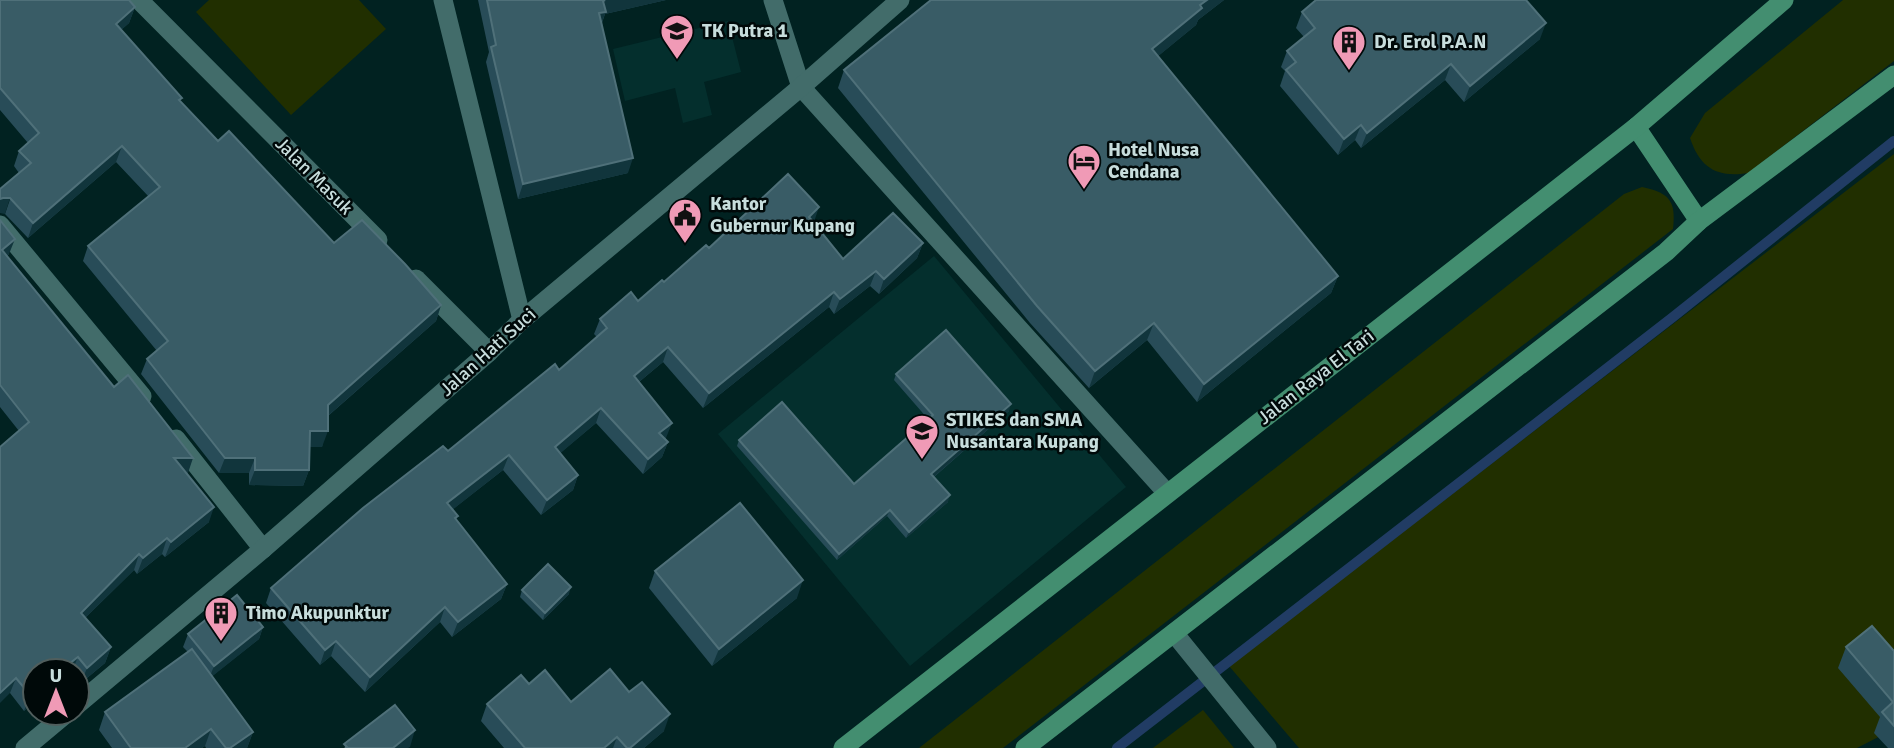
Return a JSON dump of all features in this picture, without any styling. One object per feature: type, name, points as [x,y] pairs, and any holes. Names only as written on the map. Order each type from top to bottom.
[{"type":"main road","name":"Jalan Raya El Tari","points":[[843,748],[1636,127],[1784,0]]},
{"type":"main road","points":[[1025,748],[1667,251],[1699,221],[1894,75]]},
{"type":"main road","points":[[1636,127],[1699,221]]},
{"type":"street","name":"Jalan Masuk","points":[[139,0],[489,352]]},
{"type":"street","points":[[443,0],[522,320]]},
{"type":"street","points":[[773,0],[801,87],[1167,493]]},
{"type":"street","name":"Jalan Hati Suci","points":[[91,693],[263,549],[489,352],[522,320],[801,87],[900,0]]},
{"type":"street","points":[[0,225],[102,344],[263,549]]},
{"type":"street","points":[[1174,633],[1267,748]]},
{"type":"street","points":[[25,748],[50,727]]},
{"type":"shaded area","name":"TK Putra 1","points":[[728,21],[741,72],[704,82],[712,115],[683,123],[675,88],[625,101],[613,49]]},
{"type":"shaded area","name":"STIKES dan SMA Nusantara Kupang","points":[[934,256],[1126,487],[910,666],[718,434]]},
{"type":"green space","points":[[209,0],[359,0],[386,29],[291,115],[196,12]]},
{"type":"green space","points":[[1843,0],[1894,0],[1894,61],[1748,173],[1727,174],[1711,169],[1699,157],[1690,138],[1705,113]]},
{"type":"green space","points":[[1894,154],[1894,729],[1857,748],[1299,748],[1229,666]]},
{"type":"green space","points":[[1642,187],[1659,192],[1669,200],[1673,211],[1673,229],[1003,748],[919,748],[1624,194]]},
{"type":"green space","points":[[1203,710],[1234,748],[1153,748]]},
{"type":"building","points":[[0,0],[129,0],[135,7],[116,24],[182,98],[179,100],[218,141],[229,131],[334,243],[362,220],[441,305],[328,405],[328,431],[310,431],[309,470],[255,470],[255,458],[225,458],[147,359],[168,341],[88,246],[160,187],[122,146],[33,223],[10,198],[0,199],[0,189],[31,163],[19,151],[39,133],[0,88]]},
{"type":"building","points":[[487,0],[605,0],[606,12],[599,13],[633,158],[523,184],[491,47],[496,45]]},
{"type":"building","name":"Hotel Nusa Cendana","points":[[931,0],[1207,0],[1200,5],[1202,8],[1152,49],[1338,276],[1204,384],[1154,323],[1095,371],[1037,306],[844,70]]},
{"type":"building","points":[[1316,0],[1526,0],[1546,23],[1470,86],[1451,64],[1367,133],[1361,125],[1344,139],[1286,70],[1296,62],[1287,51],[1315,28],[1302,12]]},
{"type":"building","points":[[788,174],[819,207],[809,217],[843,259],[893,213],[923,243],[884,279],[876,271],[840,299],[834,292],[709,393],[668,347],[634,376],[672,423],[659,433],[668,442],[648,459],[601,408],[555,447],[578,475],[547,500],[509,455],[447,503],[458,516],[455,518],[507,584],[458,622],[445,607],[370,677],[336,641],[325,650],[271,588],[363,508],[443,446],[448,451],[555,364],[559,370],[607,328],[600,319],[631,292],[638,301],[662,280],[664,282],[706,245],[709,248]]},
{"type":"building","points":[[0,220],[15,239],[2,250],[114,387],[128,375],[193,458],[174,458],[214,507],[171,542],[167,538],[143,558],[139,554],[81,613],[111,647],[91,664],[91,657],[21,657],[21,684],[16,678],[0,693],[0,447],[29,422],[0,385]]},
{"type":"building","points":[[946,330],[1011,404],[931,474],[950,495],[909,532],[890,510],[839,554],[739,440],[782,402],[854,484],[933,415],[896,374]]},
{"type":"building","points":[[740,503],[803,580],[719,649],[655,571]]},
{"type":"building","points":[[548,564],[571,587],[545,613],[522,590]]},
{"type":"building","name":"Timo Akupunktur","points":[[237,595],[263,627],[214,666],[188,634]]},
{"type":"building","points":[[1872,626],[1894,651],[1894,726],[1882,712],[1893,702],[1846,647]]},
{"type":"building","points":[[192,649],[253,732],[230,748],[226,748],[211,729],[185,748],[131,748],[105,712]]},
{"type":"building","points":[[610,669],[629,692],[642,682],[670,714],[630,748],[617,737],[604,748],[525,748],[487,704],[521,675],[529,684],[545,670],[571,702]]},
{"type":"building","points":[[395,705],[415,730],[393,748],[345,748],[347,747],[344,744]]},
{"type":"waterway","points":[[1117,748],[1673,317],[1894,141]]},
{"type":"place","name":"TK Putra 1","points":[[677,61]]},
{"type":"place","name":"Dr. Erol P.A.N","points":[[1349,72]]},
{"type":"place","name":"Hotel Nusa Cendana","points":[[1084,191]]},
{"type":"place","name":"Kantor Gubernur Kupang","points":[[685,245]]},
{"type":"place","name":"STIKES dan SMA Nusantara Kupang","points":[[922,461]]},
{"type":"place","name":"Timo Akupunktur","points":[[221,643]]}]
